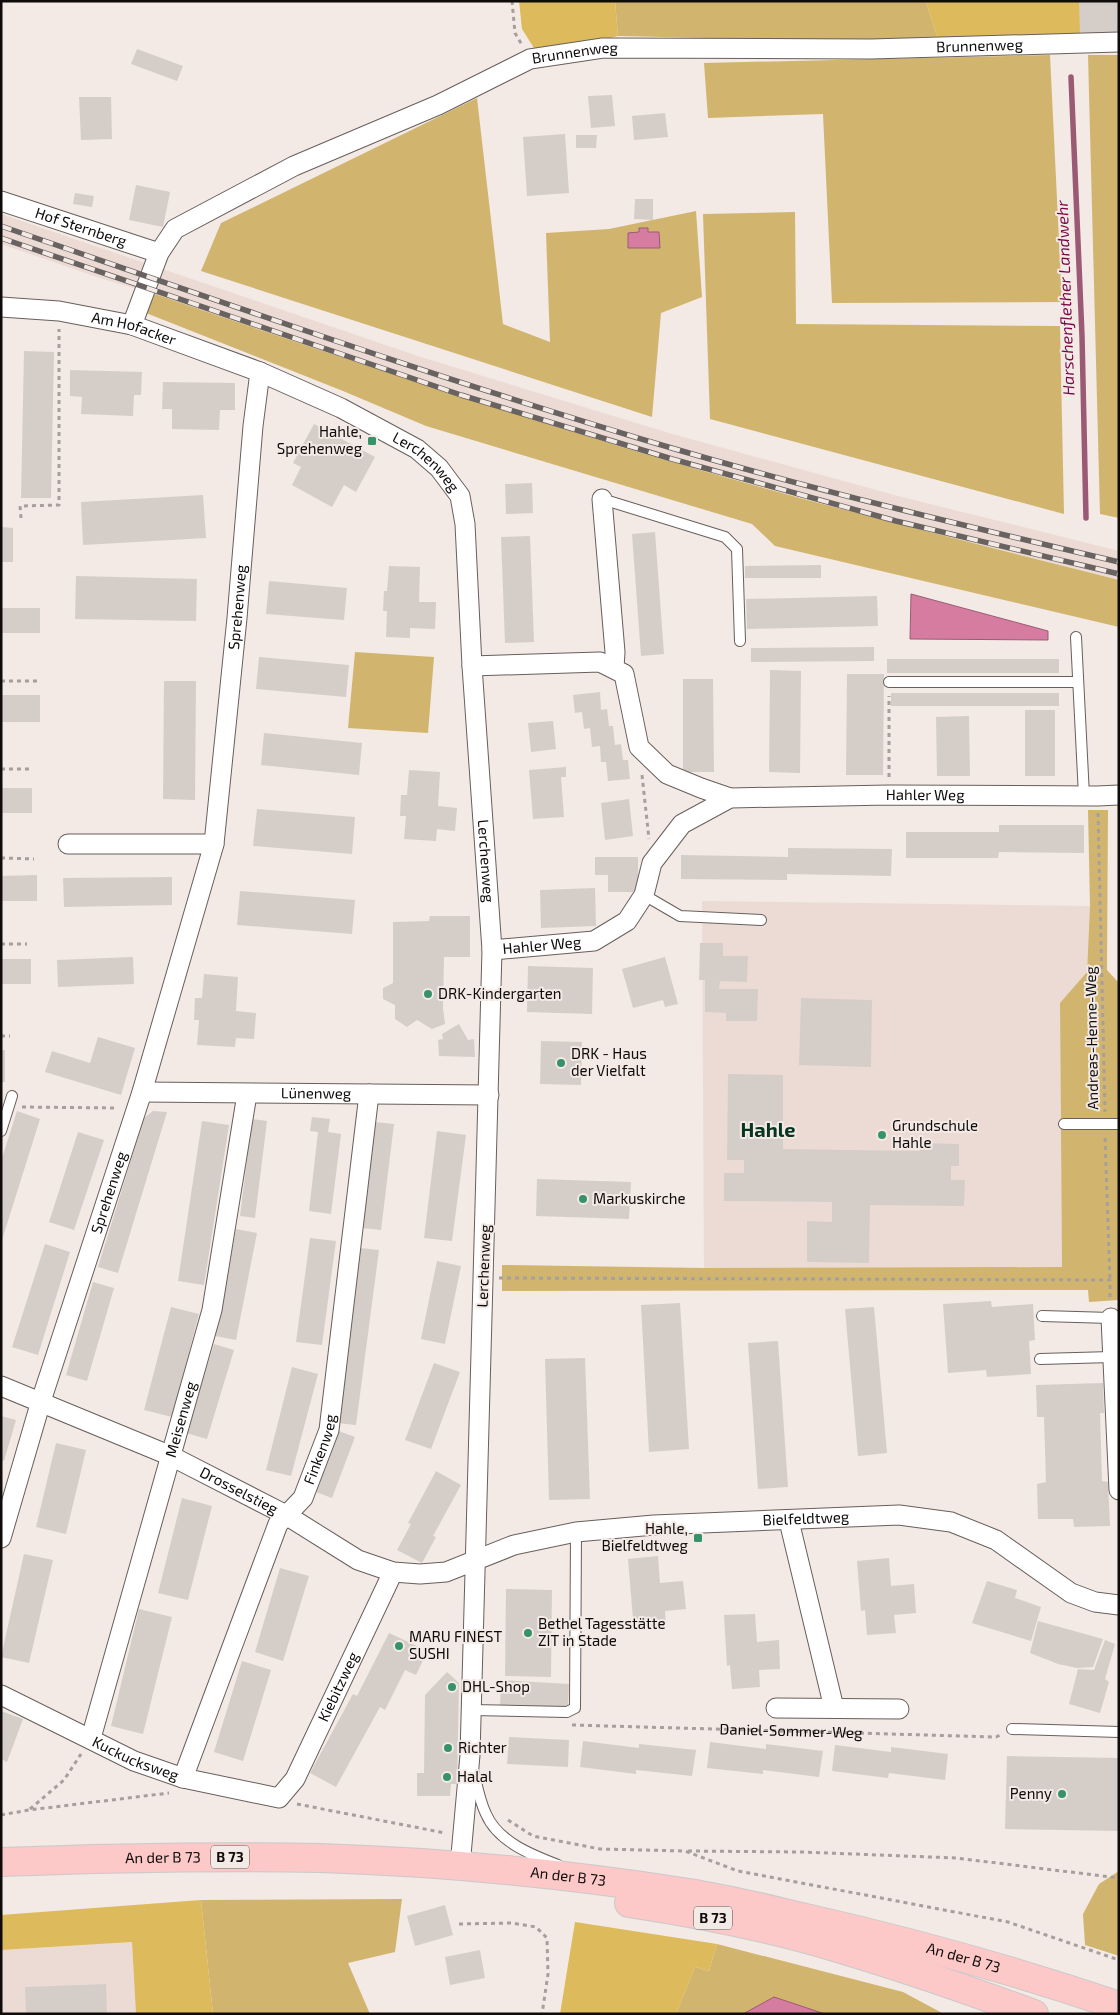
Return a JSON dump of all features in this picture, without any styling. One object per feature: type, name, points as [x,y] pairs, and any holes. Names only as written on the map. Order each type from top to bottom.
[{"type":"main road","name":"An der B 73","points":[[1,1862],[133,1858],[322,1858],[459,1875],[687,1912],[779,1932],[852,1952],[1034,2014]]},
{"type":"main road","name":"An der B 73","points":[[1,1880],[134,1875],[233,1874],[573,1876],[692,1893],[848,1927],[938,1950],[1066,1988],[1119,2006]]},
{"type":"street","name":"Brunnenweg","points":[[132,325],[159,253],[175,229],[294,166],[438,105],[530,59],[603,48],[872,49],[1119,42]]},
{"type":"street","name":"Hof Sternberg","points":[[1,201],[159,253]]},
{"type":"street","name":"Am Hofacker","points":[[1,307],[59,311],[132,325],[260,372]]},
{"type":"street","name":"Lerchenweg","points":[[260,372],[340,408],[417,449],[439,468],[460,496],[465,524],[472,666],[492,950],[472,1710],[470,1755],[459,1875]]},
{"type":"street","name":"Sprehenweg","points":[[1,1538],[40,1401],[139,1100],[214,844],[236,628],[253,426],[260,372]]},
{"type":"street","points":[[602,499],[615,652],[614,668]]},
{"type":"street","points":[[472,666],[600,662],[614,668],[624,674],[639,747]]},
{"type":"street","name":"Hahler Weg","points":[[639,747],[667,774],[730,798],[889,795],[1119,795]]},
{"type":"street","name":"Hahler Weg","points":[[492,950],[594,941],[627,921],[644,895],[652,863],[682,824],[730,798]]},
{"type":"street","points":[[68,844],[214,844]]},
{"type":"street","name":"Lünenweg","points":[[139,1100],[247,1094],[489,1096]]},
{"type":"street","name":"Meisenweg","points":[[91,1738],[212,1310],[247,1094]]},
{"type":"street","name":"Finkenweg","points":[[183,1778],[278,1524],[303,1498],[329,1430],[369,1094]]},
{"type":"street","points":[[1111,1318],[1119,1490]]},
{"type":"street","name":"Drosselstieg","points":[[1,1386],[171,1456],[286,1515],[358,1560],[393,1572],[420,1574],[446,1572],[476,1560]]},
{"type":"street","name":"Bielfeldtweg","points":[[476,1560],[514,1546],[576,1532],[654,1525],[900,1515],[951,1522],[996,1540],[1071,1592],[1095,1602],[1119,1605]]},
{"type":"street","name":"Daniel-Sommer-Weg","points":[[789,1521],[834,1708]]},
{"type":"street","name":"Kiebitzweg","points":[[279,1798],[295,1779],[393,1572]]},
{"type":"street","name":"Kuckucksweg","points":[[1,1695],[134,1761],[183,1778],[279,1798]]},
{"type":"street","name":"Daniel-Sommer-Weg","points":[[776,1708],[899,1709]]},
{"type":"lane","points":[[602,499],[725,537],[737,549],[740,641]]},
{"type":"lane","points":[[1076,637],[1078,682],[1091,796]]},
{"type":"lane","points":[[889,682],[1078,682]]},
{"type":"lane","points":[[644,895],[680,916],[761,920]]},
{"type":"lane","points":[[1,1131],[12,1096]]},
{"type":"lane","points":[[1064,1124],[1119,1124]]},
{"type":"lane","points":[[1042,1316],[1111,1318]]},
{"type":"lane","points":[[1040,1359],[1112,1357]]},
{"type":"lane","points":[[472,1710],[567,1712],[575,1708],[576,1532]]},
{"type":"lane","points":[[1012,1729],[1119,1732]]},
{"type":"lane","points":[[470,1755],[486,1815],[496,1829],[530,1854],[572,1871],[573,1876]]},
{"type":"path","points":[[512,1],[515,33],[530,59]]},
{"type":"path","points":[[21,518],[20,506],[59,505],[59,311]]},
{"type":"path","points":[[1,681],[38,681]]},
{"type":"path","points":[[889,682],[889,795]]},
{"type":"path","points":[[639,747],[652,863]]},
{"type":"path","points":[[1,769],[32,769]]},
{"type":"path","name":"Andreas-Henne-Weg","points":[[1091,796],[1111,1318]]},
{"type":"path","points":[[1,858],[34,859]]},
{"type":"path","points":[[1,944],[27,944]]},
{"type":"path","points":[[1,1036],[10,1036]]},
{"type":"path","points":[[9,1107],[139,1100]]},
{"type":"path","points":[[484,1278],[1110,1280]]},
{"type":"path","name":"Daniel-Sommer-Weg","points":[[568,1725],[996,1737],[1012,1729]]},
{"type":"path","points":[[29,1810],[64,1780],[91,1738]]},
{"type":"path","points":[[1,1815],[166,1794],[179,1786],[183,1778]]},
{"type":"path","points":[[279,1798],[285,1802],[411,1828],[462,1835]]},
{"type":"path","points":[[496,1829],[508,1820],[533,1836],[600,1849],[802,1852],[956,1858],[1119,1878]]},
{"type":"path","points":[[684,1850],[738,1871],[1008,1922],[1119,1960]]},
{"type":"path","points":[[459,1924],[512,1923],[536,1927],[547,1938],[548,1974],[542,2014]]},
{"type":"shaded area","points":[[519,1],[615,1],[618,36],[539,56],[522,29]]},
{"type":"shaded area","points":[[615,1],[926,1],[939,43],[618,36]]},
{"type":"shaded area","points":[[926,1],[1119,1],[1119,37],[939,43]]},
{"type":"shaded area","points":[[1050,55],[1062,302],[832,303],[823,114],[708,118],[704,63]]},
{"type":"shaded area","points":[[1088,55],[1119,55],[1119,518],[1100,514]]},
{"type":"shaded area","points":[[477,98],[503,324],[550,342],[546,233],[609,229],[696,211],[702,297],[661,313],[652,417],[201,271],[221,223]]},
{"type":"shaded area","points":[[795,212],[796,324],[1060,326],[1064,514],[710,419],[703,214]]},
{"type":"shaded area","points":[[1,214],[421,357],[669,433],[898,496],[1119,551],[1119,580],[893,523],[661,459],[414,382],[1,244]]},
{"type":"shaded area","points":[[639,228],[648,228],[648,232],[659,232],[660,248],[628,248],[628,233],[639,232]]},
{"type":"shaded area","points":[[155,294],[469,399],[716,475],[1119,580],[1119,627],[775,546],[752,524],[426,426],[146,313]]},
{"type":"shaded area","points":[[911,594],[1048,631],[1048,640],[910,639]]},
{"type":"shaded area","points":[[355,652],[434,657],[428,733],[348,728]]},
{"type":"shaded area","points":[[1088,810],[1108,810],[1107,970],[1119,983],[1119,1300],[1089,1302],[1088,1290],[502,1291],[502,1265],[704,1268],[1062,1267],[1060,1003],[1087,972],[1090,906]]},
{"type":"shaded area","name":"Grundschule Hahle","points":[[702,901],[1090,906],[1087,972],[1060,1004],[1062,1267],[704,1268]]},
{"type":"shaded area","points":[[1119,1871],[1119,1956],[1085,1945],[1083,1914],[1099,1884]]},
{"type":"shaded area","points":[[402,1899],[395,1952],[348,1963],[370,2014],[213,2014],[201,1900]]},
{"type":"shaded area","points":[[201,1900],[213,2014],[136,2014],[132,1942],[1,1950],[1,1915]]},
{"type":"shaded area","points":[[575,1922],[717,1944],[709,1971],[695,1967],[676,2014],[560,2014]]},
{"type":"shaded area","points":[[132,1942],[136,2014],[1,2014],[1,1950]]},
{"type":"shaded area","points":[[717,1944],[903,1992],[944,2014],[676,2014],[695,1967],[709,1971]]},
{"type":"shaded area","points":[[774,1997],[825,2014],[743,2014]]},
{"type":"building","points":[[1079,1],[1119,1],[1119,33],[1080,34]]},
{"type":"building","points":[[137,49],[183,66],[177,81],[131,64]]},
{"type":"building","points":[[612,95],[615,126],[591,128],[588,96]]},
{"type":"building","points":[[79,97],[111,97],[112,139],[81,140]]},
{"type":"building","points":[[665,113],[668,137],[634,140],[632,116]]},
{"type":"building","points":[[565,134],[569,193],[527,196],[523,137]]},
{"type":"building","points":[[576,135],[597,135],[596,148],[576,148]]},
{"type":"building","points":[[136,185],[170,192],[163,227],[129,220]]},
{"type":"building","points":[[75,193],[94,196],[92,207],[73,204]]},
{"type":"building","points":[[635,199],[653,199],[653,220],[634,219]]},
{"type":"building","points":[[24,351],[54,352],[51,498],[21,498]]},
{"type":"building","points":[[70,370],[142,372],[141,395],[134,395],[133,416],[81,414],[82,397],[70,396]]},
{"type":"building","points":[[163,382],[235,383],[235,410],[220,410],[219,430],[172,429],[172,409],[162,409]]},
{"type":"building","points":[[314,424],[375,457],[356,492],[344,485],[332,507],[292,485],[301,467],[293,463]]},
{"type":"building","points":[[532,483],[533,513],[506,514],[505,484]]},
{"type":"building","points":[[203,495],[206,538],[83,545],[81,502]]},
{"type":"building","points":[[1,527],[13,528],[13,562],[1,562]]},
{"type":"building","points":[[655,532],[664,654],[641,656],[632,534]]},
{"type":"building","points":[[530,536],[534,642],[505,643],[501,537]]},
{"type":"building","points":[[821,565],[821,578],[745,578],[745,566]]},
{"type":"building","points":[[389,566],[420,567],[419,602],[436,602],[435,629],[410,628],[410,638],[386,637],[387,611],[383,611],[384,591],[387,591]]},
{"type":"building","points":[[76,576],[197,579],[196,621],[75,619]]},
{"type":"building","points":[[269,581],[347,588],[344,620],[266,614]]},
{"type":"building","points":[[877,596],[878,626],[747,629],[746,599]]},
{"type":"building","points":[[1,608],[40,608],[40,633],[1,633]]},
{"type":"building","points":[[874,647],[874,661],[751,662],[751,648]]},
{"type":"building","points":[[259,657],[349,665],[346,697],[256,689]]},
{"type":"building","points":[[887,659],[1059,659],[1059,673],[887,673]]},
{"type":"building","points":[[770,670],[801,671],[800,773],[769,772]]},
{"type":"building","points":[[847,674],[884,674],[883,775],[846,775]]},
{"type":"building","points":[[683,679],[713,679],[714,772],[683,772]]},
{"type":"building","points":[[164,681],[196,681],[195,800],[163,799]]},
{"type":"building","points":[[600,692],[601,710],[607,709],[609,726],[613,726],[615,745],[621,744],[623,760],[628,760],[630,779],[608,781],[606,762],[601,762],[600,746],[592,747],[590,728],[584,729],[582,712],[575,713],[573,695]]},
{"type":"building","points":[[891,693],[1059,693],[1059,706],[891,706]]},
{"type":"building","points":[[1,695],[40,695],[40,722],[1,722]]},
{"type":"building","points":[[1025,710],[1055,710],[1055,776],[1025,776]]},
{"type":"building","points":[[969,716],[970,776],[937,776],[936,717]]},
{"type":"building","points":[[553,721],[556,749],[531,752],[528,723]]},
{"type":"building","points":[[264,733],[362,743],[359,775],[261,765]]},
{"type":"building","points":[[566,767],[566,777],[561,777],[564,817],[533,819],[529,770]]},
{"type":"building","points":[[409,770],[440,772],[438,806],[457,808],[455,831],[437,829],[436,841],[404,839],[406,816],[400,816],[401,795],[407,795]]},
{"type":"building","points":[[1,788],[32,788],[32,813],[1,813]]},
{"type":"building","points":[[629,799],[633,836],[605,840],[601,803]]},
{"type":"building","points":[[257,809],[355,817],[352,854],[253,846]]},
{"type":"building","points":[[999,825],[1084,825],[1084,853],[999,852],[998,858],[906,858],[906,832],[999,832]]},
{"type":"building","points":[[788,848],[892,849],[891,876],[787,874],[787,880],[681,879],[681,855],[788,857]]},
{"type":"building","points":[[595,857],[638,857],[638,892],[608,892],[608,875],[595,875]]},
{"type":"building","points":[[37,875],[37,901],[1,901],[1,876]]},
{"type":"building","points":[[172,877],[172,905],[64,907],[63,878]]},
{"type":"building","points":[[595,888],[596,926],[541,928],[540,890]]},
{"type":"building","points":[[240,891],[355,900],[352,934],[237,925]]},
{"type":"building","points":[[430,916],[470,916],[470,957],[444,957],[443,1008],[445,1024],[432,1029],[417,1020],[407,1027],[395,1019],[395,1005],[383,999],[383,988],[393,983],[393,922],[429,921]]},
{"type":"building","points":[[700,943],[723,943],[723,956],[748,956],[747,982],[720,981],[719,989],[758,989],[757,1021],[726,1021],[726,1013],[705,1012],[705,980],[699,980]]},
{"type":"building","points":[[133,957],[134,984],[58,987],[57,960]]},
{"type":"building","points":[[665,957],[678,1004],[665,1007],[663,1000],[633,1008],[622,969]]},
{"type":"building","points":[[1,959],[31,959],[31,984],[1,984]]},
{"type":"building","points":[[528,966],[593,968],[592,1014],[527,1012]]},
{"type":"building","points":[[204,974],[238,977],[236,1011],[256,1013],[254,1039],[236,1038],[235,1047],[197,1045],[199,1020],[194,1020],[195,998],[202,998]]},
{"type":"building","points":[[801,998],[872,1000],[871,1067],[799,1065]]},
{"type":"building","points":[[459,1024],[468,1040],[474,1039],[475,1057],[439,1056],[438,1040],[443,1039],[442,1034]]},
{"type":"building","points":[[98,1037],[135,1048],[121,1095],[45,1072],[52,1051],[90,1063]]},
{"type":"building","name":"DRK - Haus der Vielfalt","points":[[541,1041],[582,1042],[581,1085],[540,1084]]},
{"type":"building","points":[[1,1050],[5,1050],[5,1082],[1,1082]]},
{"type":"building","points":[[728,1074],[783,1075],[783,1149],[920,1151],[920,1143],[959,1144],[959,1166],[951,1166],[951,1180],[965,1180],[964,1206],[870,1205],[869,1263],[807,1262],[807,1221],[832,1222],[832,1202],[724,1201],[724,1173],[744,1173],[744,1160],[727,1160]]},
{"type":"building","points":[[17,1111],[40,1119],[2,1240],[1,1161]]},
{"type":"building","points":[[153,1111],[167,1112],[118,1273],[98,1267],[144,1118]]},
{"type":"building","points":[[312,1117],[330,1119],[328,1132],[341,1134],[331,1214],[309,1211],[318,1132],[310,1131]]},
{"type":"building","points":[[252,1119],[267,1121],[255,1218],[240,1216]]},
{"type":"building","points":[[202,1121],[229,1125],[204,1285],[178,1281]]},
{"type":"building","points":[[374,1122],[394,1124],[381,1230],[362,1228]]},
{"type":"building","points":[[437,1131],[466,1135],[452,1241],[424,1238]]},
{"type":"building","points":[[78,1132],[104,1140],[74,1230],[49,1222]]},
{"type":"building","name":"Markuskirche","points":[[537,1179],[631,1182],[629,1219],[536,1216]]},
{"type":"building","points":[[236,1229],[257,1233],[236,1340],[215,1336]]},
{"type":"building","points":[[310,1238],[336,1241],[322,1345],[296,1342]]},
{"type":"building","points":[[45,1244],[70,1252],[38,1355],[12,1347]]},
{"type":"building","points":[[360,1248],[379,1250],[356,1425],[337,1423]]},
{"type":"building","points":[[437,1261],[461,1266],[445,1344],[421,1339]]},
{"type":"building","points":[[93,1282],[114,1288],[87,1381],[66,1375]]},
{"type":"building","points":[[991,1301],[992,1307],[1033,1304],[1035,1340],[1029,1341],[1031,1374],[987,1377],[986,1370],[948,1373],[943,1304]]},
{"type":"building","points":[[680,1303],[689,1449],[649,1452],[641,1305]]},
{"type":"building","points":[[171,1307],[199,1314],[172,1417],[144,1410]]},
{"type":"building","points":[[874,1307],[887,1453],[858,1456],[845,1309]]},
{"type":"building","points":[[778,1341],[788,1487],[758,1489],[748,1343]]},
{"type":"building","points":[[214,1344],[234,1350],[207,1439],[186,1433]]},
{"type":"building","points":[[585,1358],[590,1499],[549,1500],[545,1359]]},
{"type":"building","points":[[434,1363],[460,1372],[431,1449],[405,1440]]},
{"type":"building","points":[[292,1367],[318,1374],[291,1476],[266,1470]]},
{"type":"building","points":[[1103,1383],[1104,1413],[1100,1413],[1102,1481],[1108,1482],[1110,1526],[1074,1527],[1073,1519],[1038,1519],[1037,1484],[1046,1482],[1044,1417],[1037,1417],[1036,1385]]},
{"type":"building","points":[[1,1416],[16,1420],[4,1461],[1,1460]]},
{"type":"building","points":[[336,1430],[355,1437],[332,1498],[313,1491]]},
{"type":"building","points":[[56,1443],[86,1450],[66,1534],[36,1527]]},
{"type":"building","points":[[436,1471],[461,1485],[433,1536],[436,1537],[422,1563],[397,1550],[411,1524],[408,1523]]},
{"type":"building","points":[[182,1498],[212,1506],[188,1600],[158,1593]]},
{"type":"building","points":[[24,1554],[53,1560],[29,1663],[1,1657]]},
{"type":"building","points":[[658,1556],[660,1583],[683,1581],[686,1609],[665,1611],[666,1628],[634,1631],[628,1559]]},
{"type":"building","points":[[889,1558],[891,1586],[914,1584],[916,1613],[894,1615],[896,1633],[867,1635],[865,1610],[861,1611],[857,1561]]},
{"type":"building","points":[[280,1568],[309,1576],[283,1661],[255,1652]]},
{"type":"building","points":[[987,1581],[1017,1590],[1015,1598],[1041,1607],[1031,1641],[972,1623]]},
{"type":"building","name":"Bethel Tagesstätte ZIT in Stade","points":[[506,1589],[552,1590],[551,1677],[505,1676]]},
{"type":"building","points":[[139,1609],[172,1617],[143,1734],[111,1726]]},
{"type":"building","points":[[755,1614],[757,1642],[779,1640],[780,1669],[759,1670],[760,1687],[732,1689],[730,1665],[727,1666],[724,1615]]},
{"type":"building","points":[[1038,1621],[1103,1639],[1093,1667],[1077,1668],[1058,1664],[1030,1653]]},
{"type":"building","points":[[389,1633],[419,1647],[416,1652],[425,1656],[416,1675],[405,1670],[385,1710],[380,1707],[336,1787],[310,1773],[353,1694],[357,1696]]},
{"type":"building","points":[[1105,1640],[1115,1644],[1105,1679],[1109,1682],[1100,1713],[1069,1704],[1078,1669],[1094,1670]]},
{"type":"building","points":[[242,1661],[271,1670],[243,1761],[214,1752]]},
{"type":"building","points":[[447,1672],[459,1683],[457,1784],[451,1784],[450,1796],[417,1796],[417,1773],[424,1773],[425,1695]]},
{"type":"building","points":[[501,1680],[569,1684],[568,1708],[500,1706]]},
{"type":"building","points":[[1,1711],[23,1719],[7,1762],[1,1759]]},
{"type":"building","points":[[509,1737],[569,1740],[568,1767],[507,1764]]},
{"type":"building","points":[[583,1741],[639,1748],[639,1744],[696,1750],[692,1776],[636,1770],[636,1774],[580,1767]]},
{"type":"building","points":[[710,1742],[766,1749],[766,1744],[823,1751],[819,1777],[763,1770],[763,1774],[707,1768]]},
{"type":"building","points":[[835,1745],[891,1752],[891,1747],[948,1754],[945,1780],[889,1773],[888,1778],[832,1771]]},
{"type":"building","name":"Penny","points":[[1007,1756],[1119,1758],[1119,1831],[1005,1829]]},
{"type":"building","points":[[445,1905],[453,1935],[415,1946],[407,1916]]},
{"type":"building","points":[[480,1950],[485,1978],[450,1985],[445,1957]]},
{"type":"building","points":[[106,1984],[107,2014],[26,2014],[25,1987]]},
{"type":"waterway","name":"Harschenflether Landwehr","points":[[1071,77],[1082,336],[1086,518]]},
{"type":"railway","points":[[1,226],[505,397],[675,449],[841,494],[1119,562]]},
{"type":"railway","points":[[1,238],[461,395],[672,459],[896,521],[1119,574]]},
{"type":"place","name":"Hahle, Sprehenweg","points":[[372,441]]},
{"type":"place","name":"DRK-Kindergarten","points":[[428,994]]},
{"type":"place","name":"DRK - Haus der Vielfalt","points":[[561,1063]]},
{"type":"place","name":"Grundschule Hahle","points":[[882,1135]]},
{"type":"place","name":"Markuskirche","points":[[583,1199]]},
{"type":"place","name":"Hahle, Bielfeldtweg","points":[[698,1538]]},
{"type":"place","name":"Bethel Tagesstätte ZIT in Stade","points":[[528,1633]]},
{"type":"place","name":"MARU FINEST SUSHI","points":[[399,1646]]},
{"type":"place","name":"DHL-Shop","points":[[452,1687]]},
{"type":"place","name":"Richter","points":[[448,1748]]},
{"type":"place","name":"Halal","points":[[447,1777]]},
{"type":"place","name":"Penny","points":[[1062,1794]]},
{"type":"district","name":"Hahle","points":[[768,1130]]}]
